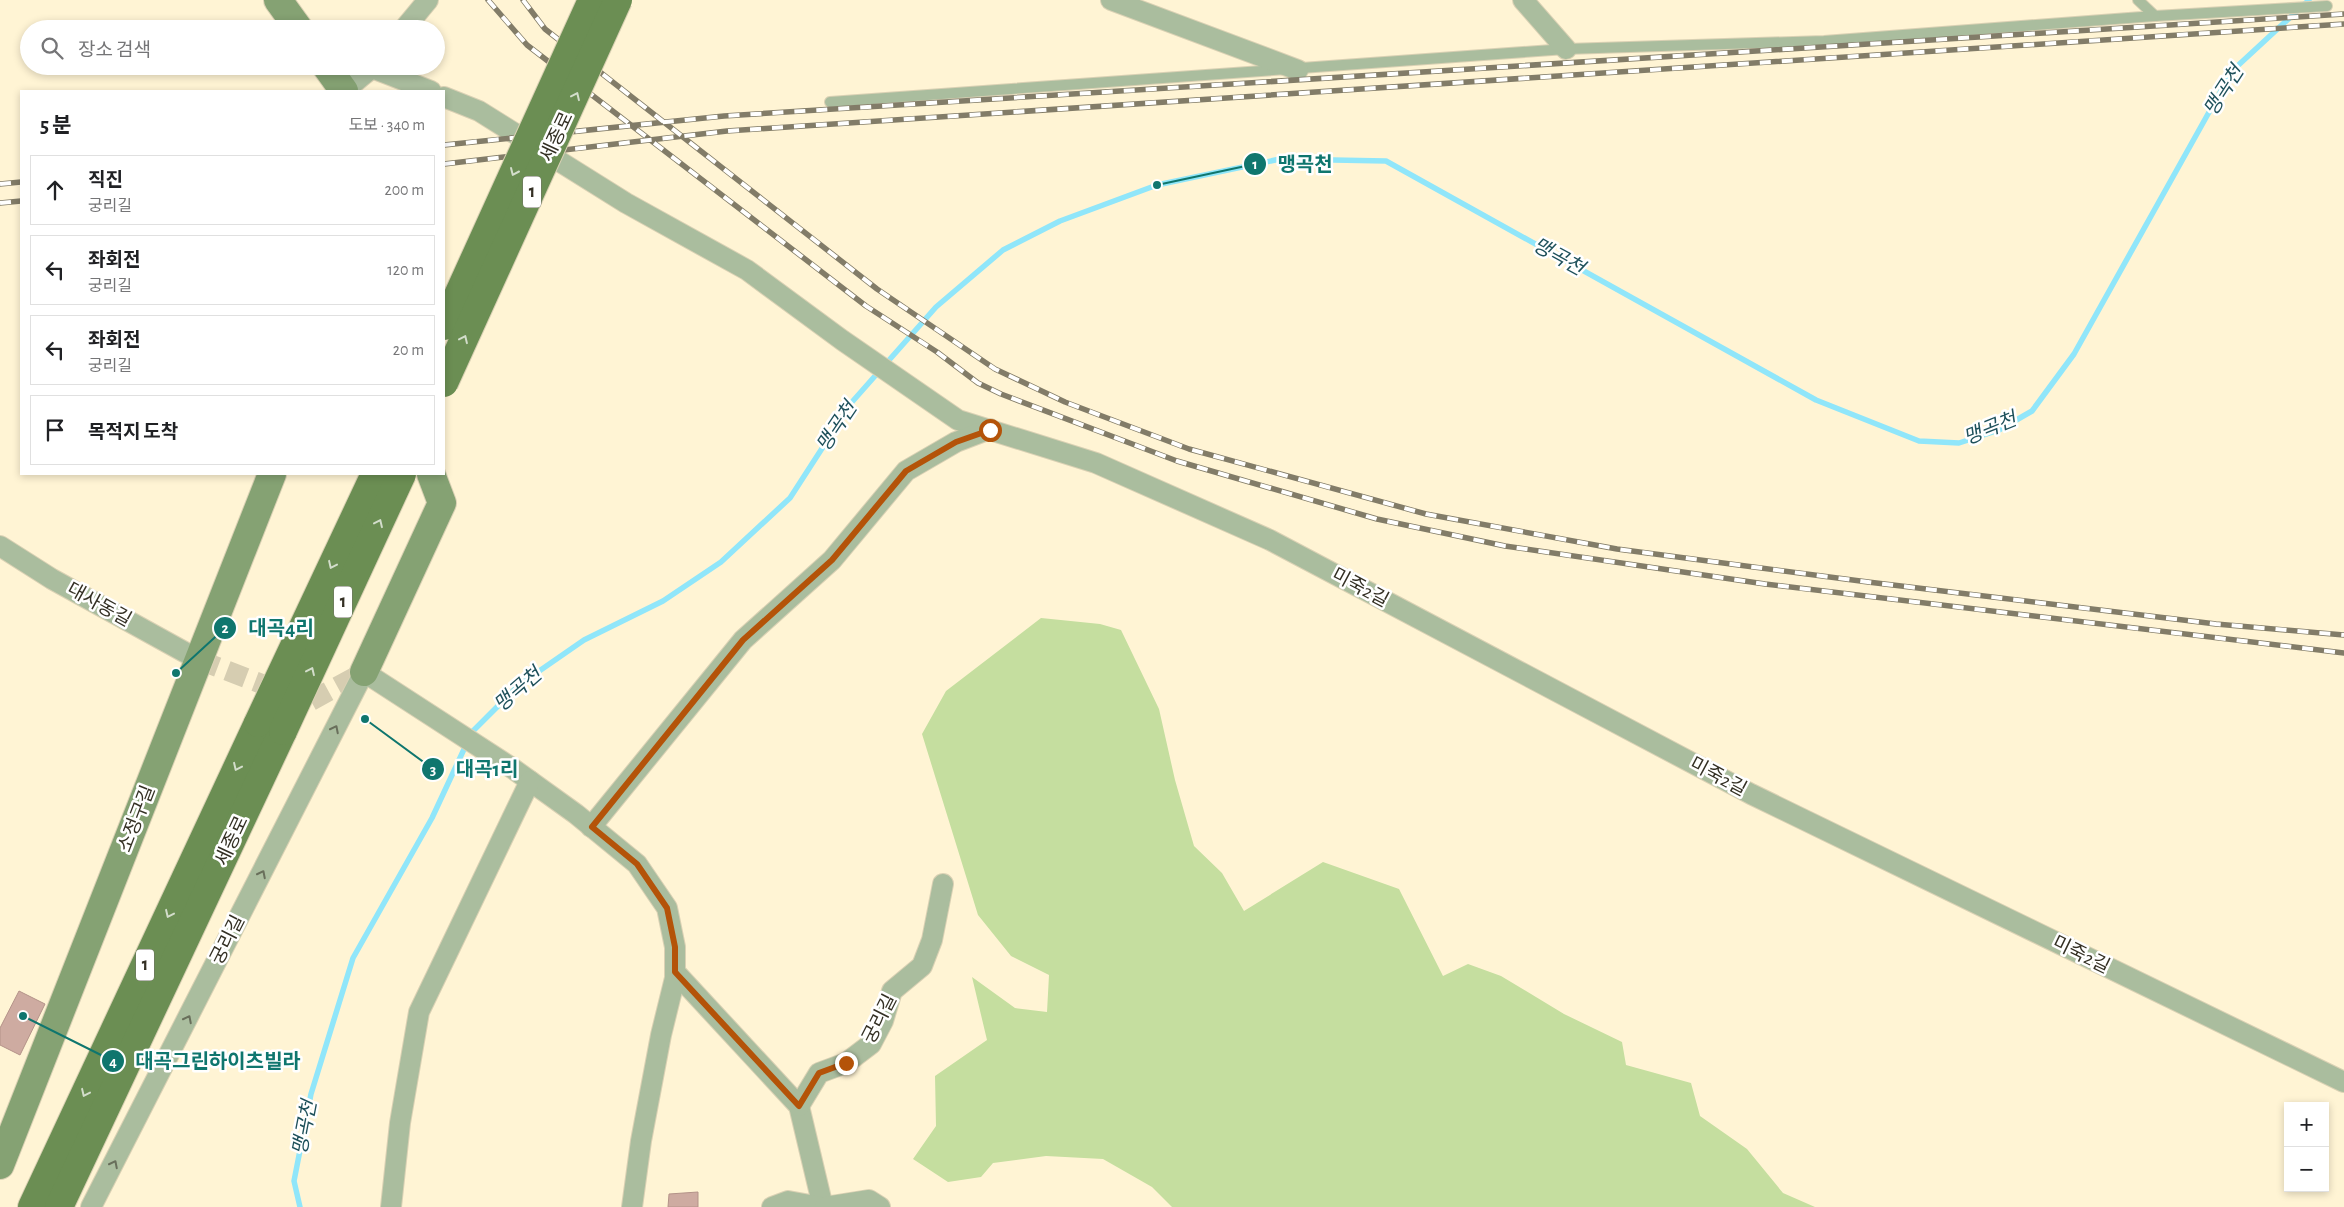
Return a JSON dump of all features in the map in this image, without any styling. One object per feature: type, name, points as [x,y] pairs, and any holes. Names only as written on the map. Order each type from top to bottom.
[{"type":"main road","name":"세종로","points":[[445,324],[592,0]]},
{"type":"main road","name":"세종로","points":[[445,381],[618,0]]},
{"type":"main road","name":"세종로","points":[[32,1207],[375,475]]},
{"type":"main road","name":"세종로","points":[[59,1207],[402,475]]},
{"type":"street","points":[[278,0],[292,20]]},
{"type":"street","points":[[411,20],[428,0]]},
{"type":"street","points":[[1111,0],[1298,70]]},
{"type":"street","points":[[1523,0],[1566,49]]},
{"type":"street","points":[[332,75],[343,90]]},
{"type":"street","points":[[345,90],[363,75]]},
{"type":"street","points":[[392,75],[428,90]]},
{"type":"street","name":"미죽2길","points":[[445,97],[479,111],[626,203],[748,270],[842,340],[958,420],[1096,463],[1270,540],[1751,794],[2344,1082]]},
{"type":"street","points":[[592,827],[743,640],[832,560],[906,471],[956,442],[990,430]]},
{"type":"street","name":"소정구길","points":[[0,1165],[7,1125],[199,660],[272,475]]},
{"type":"street","points":[[432,475],[442,503],[364,672],[512,768],[592,827],[637,864],[667,908],[675,947],[675,972],[641,1141],[632,1207]]},
{"type":"street","name":"대사동길","points":[[0,546],[52,579],[199,660]]},
{"type":"street","name":"궁리길","points":[[91,1207],[364,672]]},
{"type":"street","points":[[390,1207],[400,1123],[419,1012],[530,781]]},
{"type":"street","name":"궁리길","points":[[799,1106],[819,1073],[846,1063],[871,1044],[883,1021],[892,991],[922,966],[932,940],[942,884]]},
{"type":"street","points":[[675,972],[799,1106],[823,1207]]},
{"type":"street","points":[[772,1207],[788,1201],[823,1207],[869,1200],[880,1207]]},
{"type":"lane","points":[[2138,0],[2155,16]]},
{"type":"lane","points":[[830,102],[1298,70],[1566,49],[1824,41],[2155,16],[2327,6]]},
{"type":"green space","points":[[1041,618],[1100,624],[1121,630],[1159,709],[1175,780],[1194,846],[1222,873],[1244,911],[1323,862],[1399,889],[1443,976],[1468,964],[1501,976],[1564,1014],[1622,1042],[1626,1065],[1691,1083],[1700,1116],[1747,1149],[1783,1193],[1815,1207],[1172,1207],[1152,1187],[1103,1159],[1046,1156],[993,1163],[981,1177],[948,1182],[913,1159],[936,1126],[935,1076],[987,1040],[972,977],[1015,1008],[1047,1012],[1049,975],[1011,956],[978,915],[922,734],[946,691]]},
{"type":"building","points":[[19,991],[45,1004],[20,1055],[0,1045],[0,1028]]},
{"type":"building","points":[[698,1192],[698,1207],[668,1207],[669,1194]]},
{"type":"waterway","name":"맹곡천","points":[[300,1207],[294,1181],[311,1094],[353,958],[432,818],[472,732],[519,685],[584,640],[663,601],[721,562],[790,498],[852,402],[936,307],[1003,250],[1060,221],[1157,185],[1280,159],[1386,161],[1816,400],[1919,441],[1959,443],[1999,430],[2032,411],[2074,354],[2232,71],[2309,0]]},
{"type":"tunnel","points":[[199,660],[309,702],[364,672]]},
{"type":"railway","points":[[488,0],[527,45],[866,306],[937,352],[978,383],[1001,394],[1177,461],[1377,519],[1505,546],[1765,584],[2344,653]]},
{"type":"railway","points":[[523,0],[545,29],[877,289],[995,369],[1065,402],[1189,449],[1426,514],[1617,549],[1868,582],[2216,624],[2344,635]]},
{"type":"railway","points":[[445,145],[724,116],[2344,14]]},
{"type":"railway","points":[[445,164],[727,131],[2344,24]]},
{"type":"railway","points":[[0,184],[20,182]]},
{"type":"railway","points":[[0,203],[20,201]]},
{"type":"place","name":"맹곡천","points":[[1157,185]]},
{"type":"place","name":"대곡4리","points":[[176,673]]},
{"type":"place","name":"대곡1리","points":[[365,719]]},
{"type":"place","name":"대곡그린하이츠빌라","points":[[23,1016]]},
{"type":"route","points":[[846,1063],[819,1073],[799,1106],[675,972],[675,947],[667,908],[637,864],[592,827],[743,640],[832,560],[906,471],[956,442],[990,430]]}]
